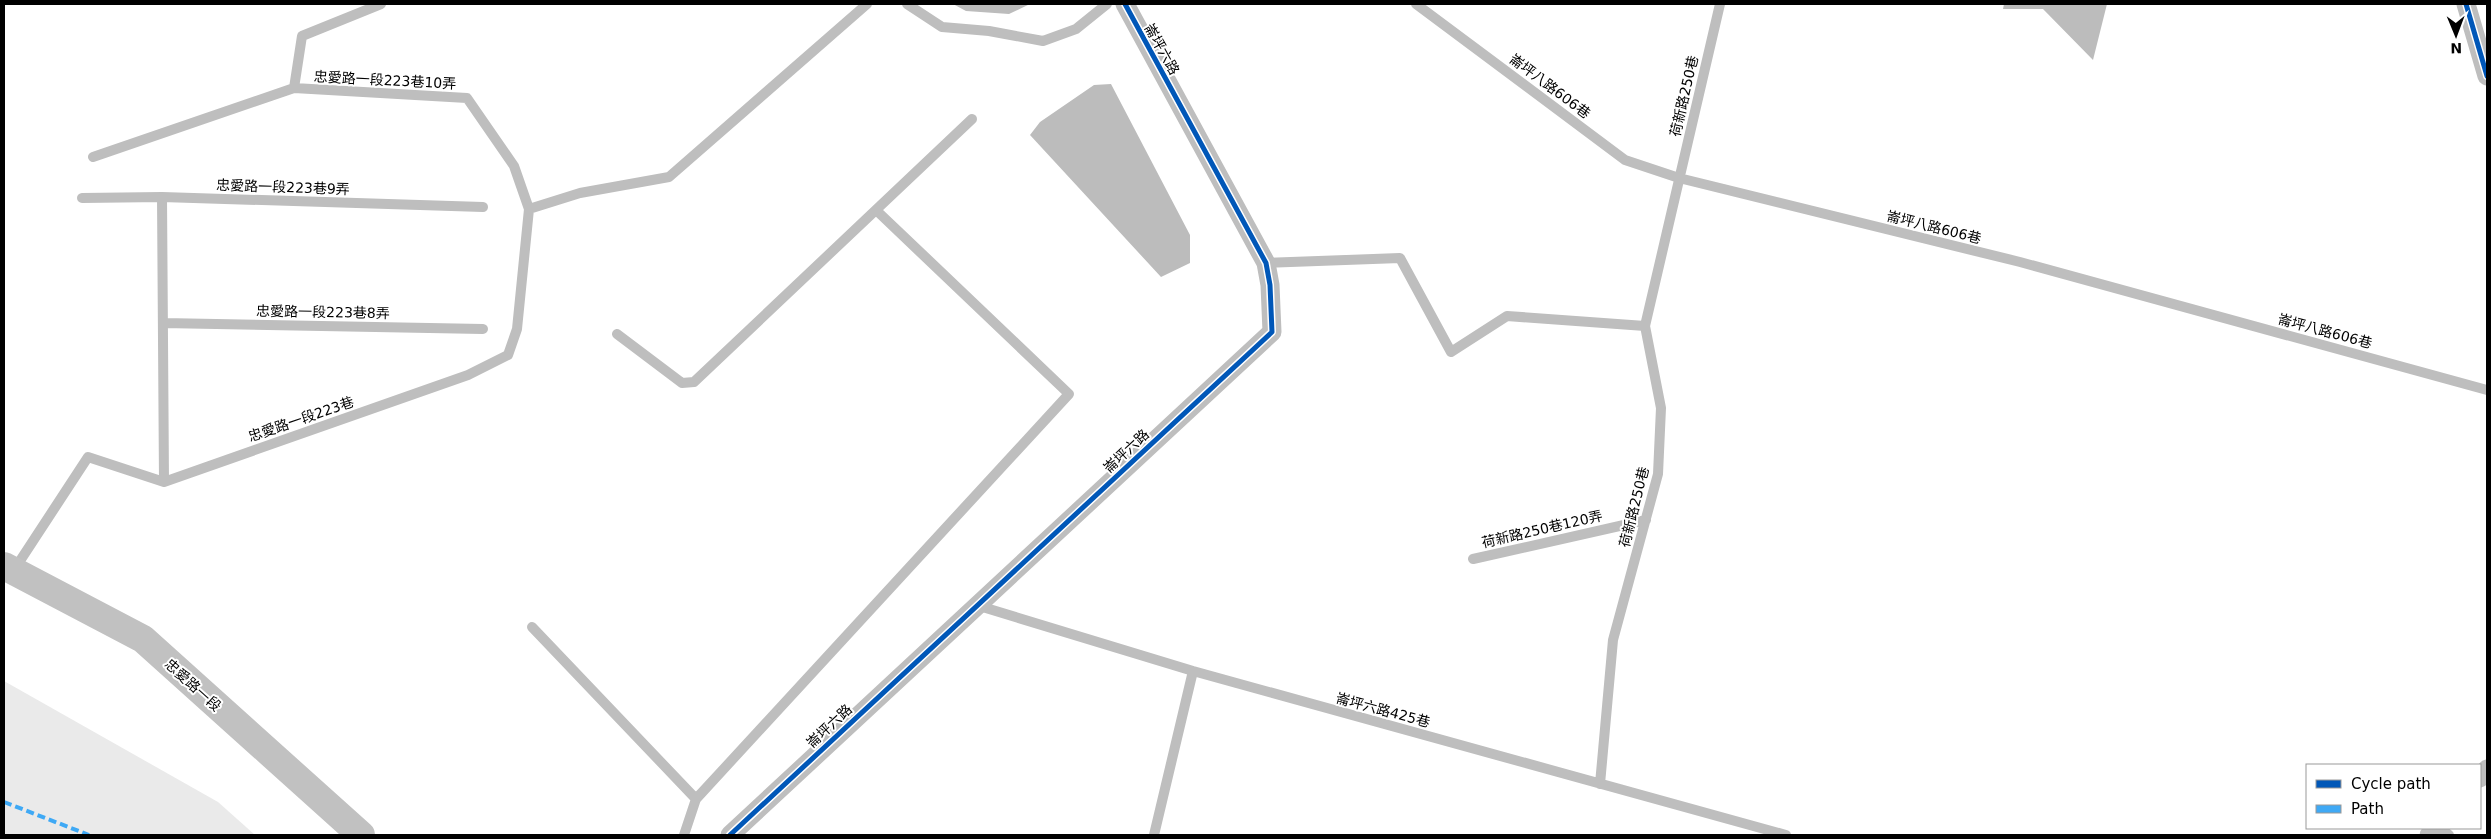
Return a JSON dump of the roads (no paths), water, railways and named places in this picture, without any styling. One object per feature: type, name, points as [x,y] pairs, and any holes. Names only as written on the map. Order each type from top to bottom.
[{"type":"main road","name":"忠愛路一段","points":[[9,568],[143,639],[361,835]]},
{"type":"street","name":"崙坪六路","points":[[730,835],[975,605],[1272,332],[1270,285],[1266,263],[1125,4]]},
{"type":"street","points":[[2466,4],[2487,76]]},
{"type":"lane","points":[[93,157],[294,88],[302,36],[380,4]]},
{"type":"lane","points":[[528,209],[580,193],[669,177],[867,4]]},
{"type":"lane","points":[[907,4],[942,27],[989,31],[1043,41],[1076,29],[1107,4]]},
{"type":"lane","name":"崙坪八路606巷","points":[[1416,4],[1625,160],[1679,178],[2020,262],[2487,390]]},
{"type":"lane","name":"荷新路250巷","points":[[1600,784],[1613,640],[1658,474],[1661,408],[1646,326],[1720,4]]},
{"type":"lane","name":"忠愛路一段223巷10弄","points":[[294,88],[467,98],[514,166],[528,209]]},
{"type":"lane","points":[[617,334],[682,383],[694,382],[877,211],[972,119]]},
{"type":"lane","points":[[9,568],[88,457],[164,482],[162,197]]},
{"type":"lane","name":"忠愛路一段223巷9弄","points":[[82,198],[162,197],[484,207]]},
{"type":"lane","name":"忠愛路一段223巷","points":[[164,482],[468,375],[508,355],[518,329],[528,209]]},
{"type":"lane","points":[[684,835],[696,799],[1069,394],[877,211]]},
{"type":"lane","points":[[1266,263],[1400,258],[1451,352],[1507,316],[1646,326]]},
{"type":"lane","name":"忠愛路一段223巷8弄","points":[[162,323],[483,329]]},
{"type":"lane","name":"荷新路250巷120弄","points":[[1473,559],[1646,520]]},
{"type":"lane","name":"崙坪六路425巷","points":[[975,605],[1193,671],[1786,835]]},
{"type":"lane","points":[[532,627],[696,799]]},
{"type":"lane","points":[[1154,835],[1193,671]]}]
